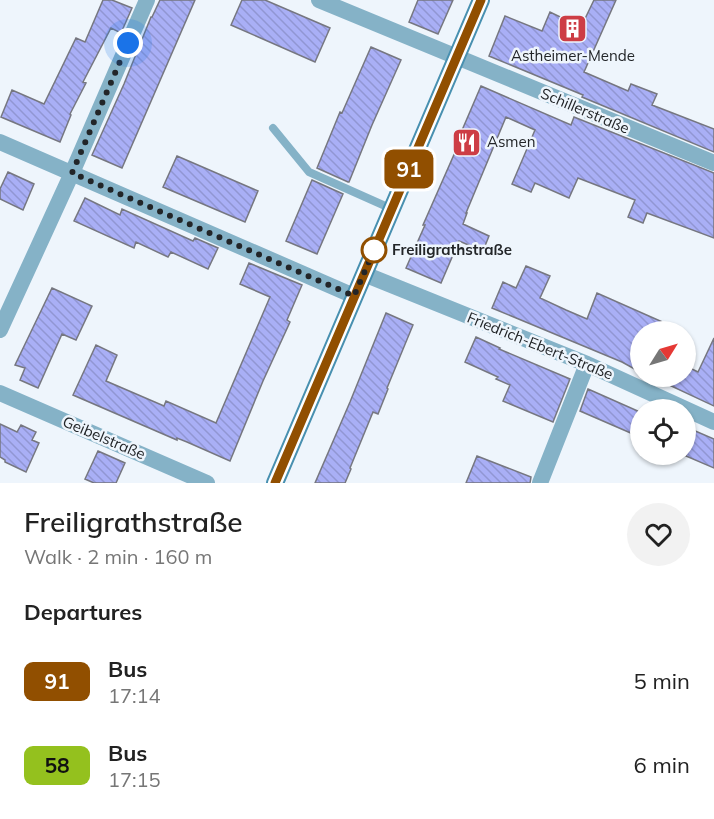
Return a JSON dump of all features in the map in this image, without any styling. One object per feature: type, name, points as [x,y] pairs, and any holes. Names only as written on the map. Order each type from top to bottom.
[{"type":"main road","points":[[275,483],[481,0]]},
{"type":"street","points":[[0,330],[72,173],[147,0]]},
{"type":"street","name":"Schillerstraße","points":[[319,0],[714,163]]},
{"type":"street","points":[[0,142],[354,296]]},
{"type":"street","name":"Friedrich-Ebert-Straße","points":[[364,274],[587,364],[714,422]]},
{"type":"street","points":[[540,483],[587,364]]},
{"type":"street","name":"Geibelstraße","points":[[0,393],[207,483]]},
{"type":"lane","points":[[273,128],[309,172],[392,209]]},
{"type":"building","points":[[103,0],[112,0],[132,8],[121,33],[111,28],[83,82],[86,83],[70,114],[60,142],[1,117],[12,90],[44,104],[76,38],[85,42]]},
{"type":"building","points":[[160,0],[195,0],[122,168],[92,155]]},
{"type":"building","points":[[242,0],[265,0],[330,28],[315,62],[231,25]]},
{"type":"building","points":[[418,0],[453,0],[438,34],[409,22]]},
{"type":"building","points":[[594,0],[616,0],[584,72],[628,91],[631,84],[657,94],[652,105],[714,129],[714,152],[489,56],[505,16],[542,31],[550,12],[581,27]]},
{"type":"building","points":[[371,47],[401,60],[348,182],[317,168],[340,112],[342,113]]},
{"type":"building","points":[[481,86],[571,125],[574,117],[714,173],[714,238],[647,213],[643,223],[628,217],[635,200],[578,178],[569,198],[535,183],[531,192],[512,184],[535,130],[506,117],[463,224],[489,236],[483,251],[459,241],[441,283],[406,268]]},
{"type":"building","points":[[177,156],[258,191],[245,222],[163,187]]},
{"type":"building","points":[[8,172],[34,184],[23,210],[0,199],[0,189]]},
{"type":"building","points":[[312,180],[343,194],[317,254],[286,241]]},
{"type":"building","points":[[85,198],[120,215],[122,209],[193,241],[195,238],[218,248],[208,269],[171,252],[168,257],[136,242],[134,248],[74,221]]},
{"type":"building","points":[[249,263],[302,285],[287,320],[290,322],[230,461],[73,395],[96,345],[117,355],[106,381],[164,406],[166,401],[216,423],[270,297],[240,284]]},
{"type":"building","points":[[526,266],[550,276],[540,298],[587,319],[597,293],[660,321],[630,321],[630,366],[492,308],[503,282],[516,288]]},
{"type":"building","points":[[52,288],[92,306],[76,340],[62,334],[38,388],[20,380],[25,368],[15,365]]},
{"type":"building","points":[[386,313],[413,325],[378,414],[373,412],[345,483],[315,483],[350,402]]},
{"type":"building","points":[[476,337],[570,379],[553,422],[503,401],[510,385],[465,362]]},
{"type":"building","points":[[714,338],[714,406],[673,387],[696,387],[696,371],[698,372]]},
{"type":"building","points":[[588,389],[630,408],[630,433],[580,411]]},
{"type":"building","points":[[0,424],[17,432],[21,425],[36,432],[32,440],[39,443],[26,472],[5,462],[0,457]]},
{"type":"building","points":[[696,431],[714,439],[714,468],[696,460]]},
{"type":"building","points":[[98,451],[125,463],[116,483],[94,483],[85,479]]},
{"type":"building","points":[[477,456],[531,477],[530,483],[466,483]]},
{"type":"bus line","name":"91","points":[[275,483],[481,0]]},
{"type":"place","name":"Astheimer-Mende","points":[[573,29]]},
{"type":"place","name":"Asmen","points":[[466,142]]},
{"type":"place","name":"Freiligrathstraße","points":[[374,250]]},
{"type":"route","points":[[128,43],[72,173],[354,296],[374,250]]}]
